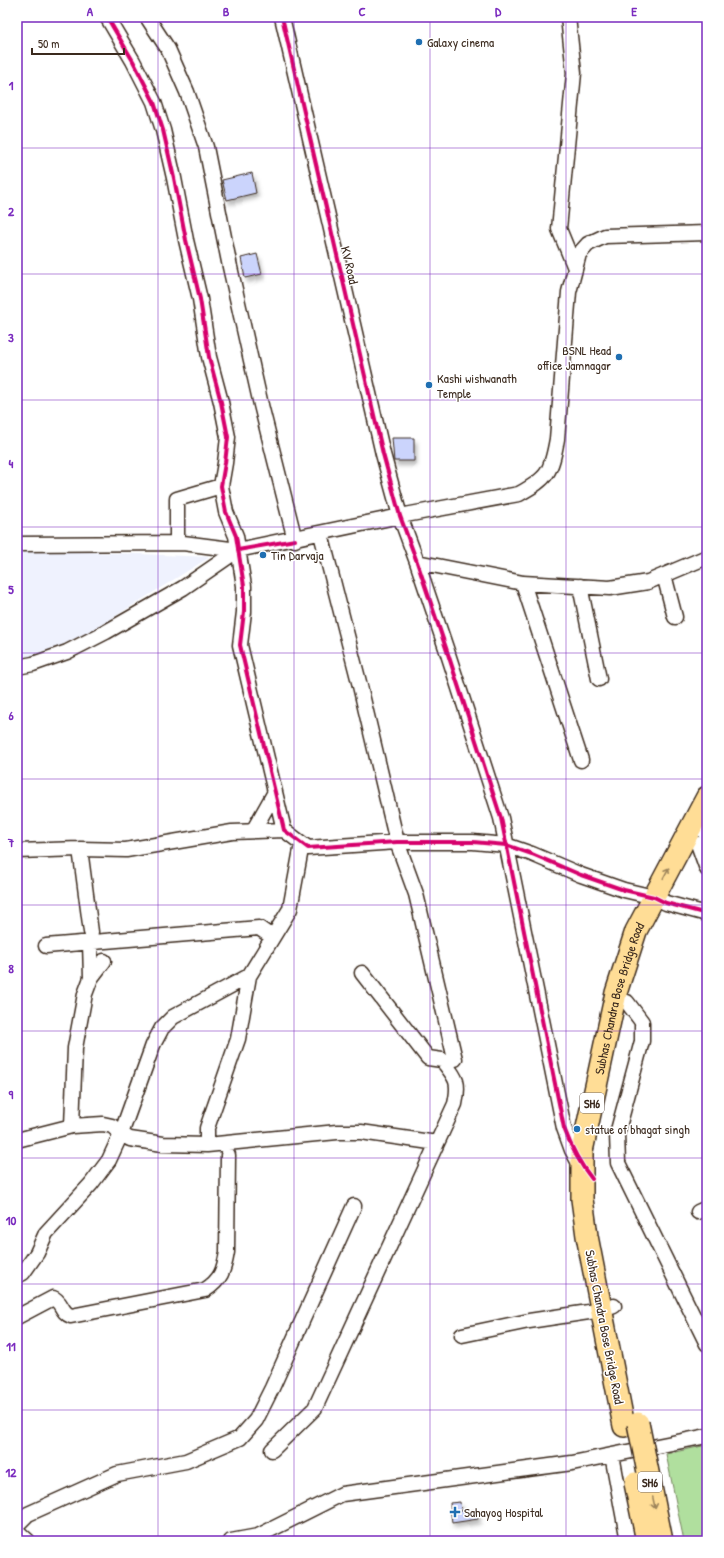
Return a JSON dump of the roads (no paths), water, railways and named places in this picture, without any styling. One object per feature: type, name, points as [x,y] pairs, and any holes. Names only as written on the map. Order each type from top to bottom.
[{"type":"main road","name":"Subhas Chandra Bose Bridge Road","points":[[587,1173],[593,1162],[616,1045],[635,976],[649,938],[660,900],[707,797]]},
{"type":"main road","name":"Subhas Chandra Bose Bridge Road","points":[[631,1425],[608,1308],[584,1214],[582,1199],[587,1173],[588,1120],[616,993],[636,931],[660,900],[704,834]]},
{"type":"main road","name":"SH6","points":[[631,1425],[647,1541]]},
{"type":"main road","name":"SH6","points":[[631,1425],[662,1541]]},
{"type":"street","points":[[107,17],[133,61],[154,102],[164,137],[200,298],[209,357],[221,402],[228,437],[225,463],[220,486],[226,512],[236,536],[244,586],[244,612],[240,645],[284,830],[308,848],[397,842],[473,842],[506,845],[581,875],[624,890],[707,914]]},
{"type":"street","points":[[147,17],[168,49],[187,92],[206,147],[230,267],[261,405],[295,540]]},
{"type":"street","name":"KV Road","points":[[282,17],[383,454],[400,516],[417,562],[501,818],[564,1128],[572,1150],[587,1173]]},
{"type":"street","points":[[568,17],[574,73],[559,229],[575,268]]},
{"type":"street","points":[[17,544],[177,543],[238,550],[295,540],[400,516],[519,494],[536,484],[548,473],[554,457],[557,440],[569,292],[579,254],[588,244],[605,236],[707,233]]},
{"type":"street","points":[[177,543],[177,499],[220,486]]},
{"type":"street","points":[[321,534],[360,686],[397,842],[416,894],[455,1059]]},
{"type":"street","points":[[17,667],[33,664],[67,652],[106,632],[184,588],[238,550]]},
{"type":"street","points":[[417,562],[523,583],[610,588],[648,582],[707,557]]},
{"type":"street","points":[[664,575],[675,617]]},
{"type":"street","points":[[523,583],[581,760]]},
{"type":"street","points":[[580,586],[599,679]]},
{"type":"street","points":[[253,831],[275,792]]},
{"type":"street","points":[[17,851],[80,849],[126,850],[232,832],[284,830]]},
{"type":"street","points":[[704,834],[707,869]]},
{"type":"street","points":[[207,1145],[207,1128],[240,1033],[249,976],[290,908],[302,844]]},
{"type":"street","points":[[80,849],[91,937],[91,978]]},
{"type":"street","points":[[46,946],[91,937],[259,928],[272,937]]},
{"type":"street","points":[[72,1126],[75,1048],[85,994],[91,978],[104,961]]},
{"type":"street","points":[[272,1450],[316,1408],[456,1104],[458,1091],[456,1078],[442,1060],[428,1058],[362,973]]},
{"type":"street","points":[[17,1276],[30,1264],[46,1233],[101,1172],[109,1160],[121,1134],[153,1045],[162,1028],[173,1017],[249,976]]},
{"type":"street","points":[[627,1002],[642,1022],[642,1041],[617,1134],[618,1163],[707,1344]]},
{"type":"street","points":[[17,1140],[72,1126],[108,1124],[121,1134],[135,1140],[163,1144],[207,1145],[337,1132],[361,1132],[437,1143]]},
{"type":"street","points":[[17,1317],[53,1298],[66,1315],[73,1316],[204,1290],[213,1285],[218,1280],[225,1262],[227,1247],[228,1155]]},
{"type":"street","points":[[17,1525],[28,1514],[117,1474],[186,1461],[240,1438],[256,1420],[272,1388],[354,1206]]},
{"type":"street","points":[[462,1335],[529,1321],[608,1308]]},
{"type":"street","points":[[231,1541],[258,1536],[342,1494],[564,1464],[707,1436]]},
{"type":"street","points":[[612,1455],[628,1541]]},
{"type":"street","points":[[17,1531],[28,1541]]},
{"type":"place","name":"Galaxy cinema","points":[[419,42]]},
{"type":"place","name":"BSNL Head office Jamnagar","points":[[619,357]]},
{"type":"place","name":"Kashi wishwanath Temple","points":[[429,385]]},
{"type":"place","name":"Tin Darvaja","points":[[263,555]]},
{"type":"place","name":"statue of bhagat singh","points":[[577,1129]]},
{"type":"place","name":"Sahayog Hospital","points":[[455,1512]]}]
